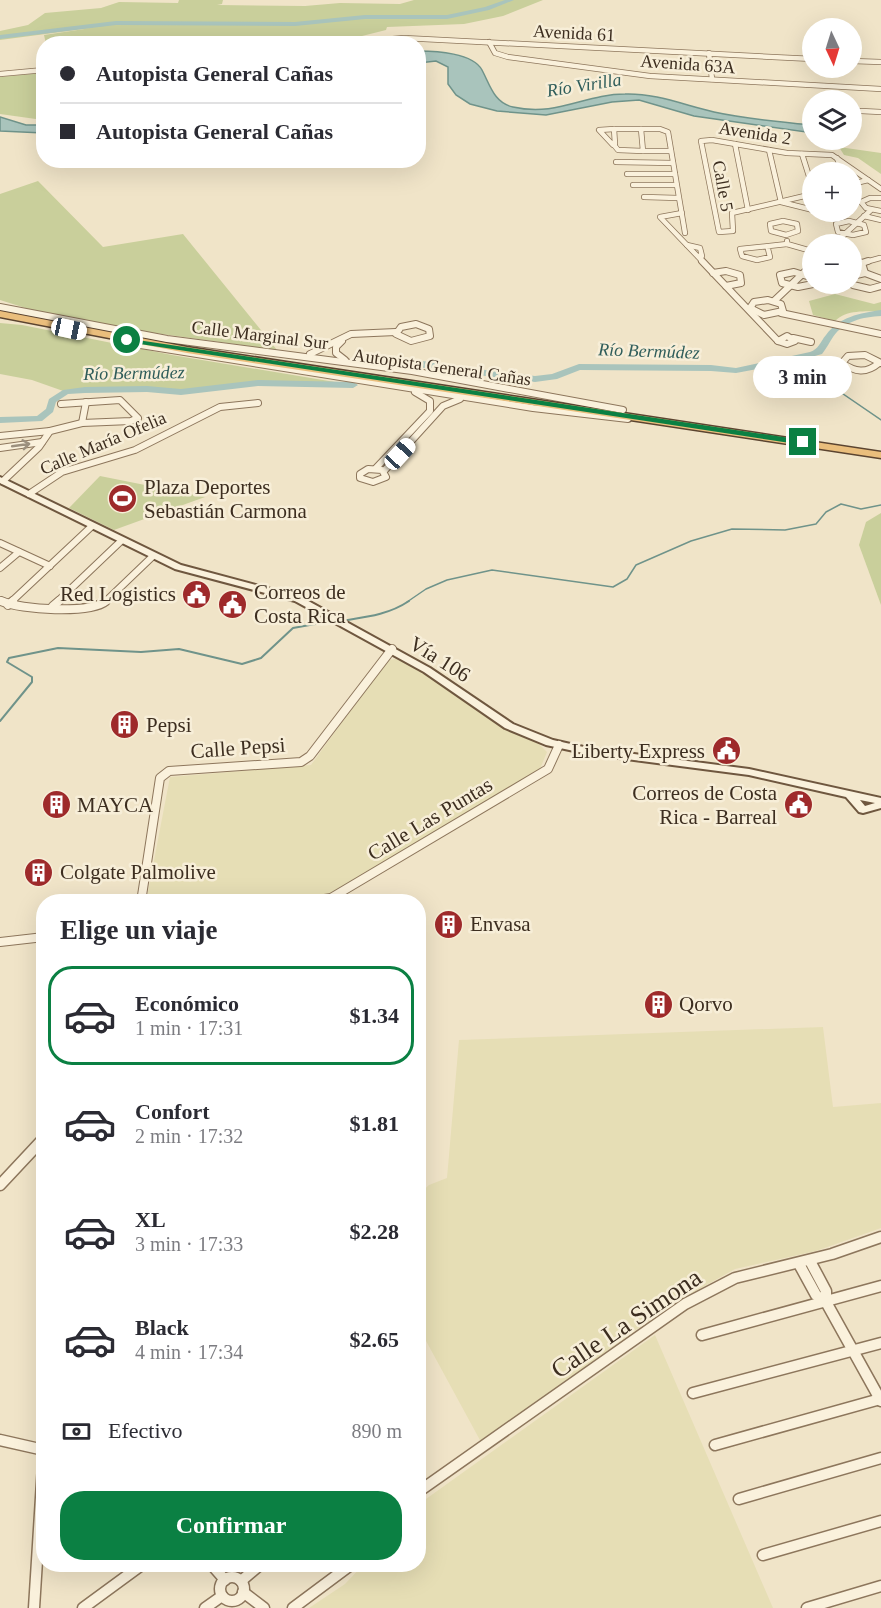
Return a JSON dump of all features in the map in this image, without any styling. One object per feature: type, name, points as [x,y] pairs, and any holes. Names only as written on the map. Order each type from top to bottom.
[{"type":"highway","name":"Autopista General Cañas","points":[[0,311],[187,350],[881,455]]},
{"type":"highway","name":"Autopista General Cañas","points":[[0,311],[184,346],[881,450]]},
{"type":"highway","points":[[0,320],[128,343],[187,350]]},
{"type":"main road","name":"Vía 106","points":[[1,481],[153,556],[202,575],[298,599],[428,670],[509,726],[558,745],[749,772],[850,795],[859,802],[863,810],[881,803]]},
{"type":"street","points":[[404,36],[405,32]]},
{"type":"street","name":"Avenida 61","points":[[426,39],[802,58]]},
{"type":"street","name":"Avenida 63A","points":[[489,42],[495,53],[605,72],[881,89]]},
{"type":"street","points":[[709,53],[712,79]]},
{"type":"street","points":[[862,61],[881,62]]},
{"type":"street","points":[[0,74],[36,71]]},
{"type":"street","points":[[862,111],[881,112]]},
{"type":"street","points":[[614,129],[614,145]]},
{"type":"street","points":[[641,129],[643,151]]},
{"type":"street","points":[[671,151],[616,150],[599,130],[641,129],[668,132],[685,232]]},
{"type":"street","name":"Avenida 2","points":[[703,140],[769,150],[828,154],[837,158]]},
{"type":"street","name":"Calle 5","points":[[703,140],[701,143],[717,230],[725,233],[733,231],[731,214],[748,210]]},
{"type":"street","points":[[735,144],[748,210],[802,195]]},
{"type":"street","points":[[769,150],[781,202]]},
{"type":"street","points":[[802,153],[805,162]]},
{"type":"street","points":[[837,158],[838,162]]},
{"type":"street","points":[[837,158],[881,189]]},
{"type":"street","points":[[616,162],[673,163]]},
{"type":"street","points":[[627,174],[675,174]]},
{"type":"street","points":[[862,182],[868,180]]},
{"type":"street","points":[[633,185],[676,185]]},
{"type":"street","points":[[644,197],[678,198]]},
{"type":"street","points":[[881,198],[863,200],[861,204],[871,210],[881,211]]},
{"type":"street","points":[[781,202],[802,207]]},
{"type":"street","points":[[846,233],[871,210]]},
{"type":"street","points":[[682,213],[667,215],[677,234],[759,318]]},
{"type":"street","points":[[864,216],[881,220]]},
{"type":"street","points":[[783,220],[797,224],[798,231],[786,235],[771,231],[770,224],[783,220]]},
{"type":"street","points":[[856,223],[864,225],[866,232],[853,235],[838,232],[836,224],[856,223]]},
{"type":"street","points":[[786,235],[787,244]]},
{"type":"street","points":[[768,249],[770,256],[757,260],[742,256],[740,249],[754,245],[768,249],[787,244],[802,247]]},
{"type":"street","points":[[865,273],[862,263],[881,258],[878,251]]},
{"type":"street","points":[[713,273],[726,271],[740,275],[741,283],[726,286]]},
{"type":"street","points":[[802,274],[794,272],[780,275],[782,283],[802,286]]},
{"type":"street","points":[[774,301],[802,274]]},
{"type":"street","points":[[862,274],[881,279]]},
{"type":"street","points":[[862,287],[870,289],[881,286]]},
{"type":"street","points":[[739,300],[751,304],[763,300],[774,301],[782,311],[819,323],[881,336]]},
{"type":"street","points":[[751,304],[752,311],[778,341],[781,337],[811,342]]},
{"type":"street","name":"Calle Marginal Sur","points":[[0,311],[167,339],[352,362],[623,410]]},
{"type":"street","points":[[759,318],[782,311]]},
{"type":"street","points":[[352,362],[337,356],[335,349],[339,343],[352,337],[396,333],[411,324],[426,327],[431,331],[430,336],[417,341],[401,339],[396,333]]},
{"type":"street","points":[[303,355],[319,351],[351,334],[396,333]]},
{"type":"street","points":[[128,343],[475,399],[841,449]]},
{"type":"street","points":[[865,355],[880,363],[871,370],[854,370],[842,363],[848,356],[865,355]]},
{"type":"street","points":[[376,468],[430,411],[431,404],[426,398],[403,388]]},
{"type":"street","points":[[384,471],[443,406],[454,401],[475,399]]},
{"type":"street","points":[[0,436],[50,431],[82,423],[132,421],[138,418],[120,400],[61,404]]},
{"type":"street","points":[[82,423],[86,402]]},
{"type":"street","name":"Calle María Ofelia","points":[[29,494],[62,472],[135,450],[220,406],[258,403]]},
{"type":"street","points":[[1,481],[42,442],[50,431]]},
{"type":"street","points":[[0,448],[42,442]]},
{"type":"street","points":[[376,468],[384,471],[386,477],[378,482],[360,478],[364,470],[376,468]]},
{"type":"street","points":[[8,605],[92,526]]},
{"type":"street","points":[[53,606],[121,541]]},
{"type":"street","points":[[0,543],[50,566]]},
{"type":"street","points":[[0,568],[19,552]]},
{"type":"street","points":[[0,600],[8,605],[96,607],[104,603],[153,556]]},
{"type":"street","name":"Calle Pepsi","points":[[142,894],[160,778],[169,771],[301,762],[310,756],[392,649]]},
{"type":"street","name":"Calle Las Puntas","points":[[338,894],[548,769],[558,745]]},
{"type":"street","points":[[0,942],[36,938]]},
{"type":"street","points":[[0,1185],[36,1147]]},
{"type":"street","name":"Calle La Simona","points":[[426,1486],[685,1304],[735,1278],[810,1261],[881,1237]]},
{"type":"street","points":[[810,1261],[826,1291],[826,1302]]},
{"type":"street","points":[[715,1445],[880,1400],[826,1302],[816,1295],[799,1264]]},
{"type":"street","points":[[702,1335],[881,1286]]},
{"type":"street","points":[[693,1394],[881,1343]]},
{"type":"street","points":[[0,1440],[36,1448]]},
{"type":"street","points":[[739,1499],[881,1458]]},
{"type":"street","points":[[763,1555],[881,1521]]},
{"type":"street","points":[[34,1608],[38,1572]]},
{"type":"street","points":[[83,1608],[132,1572]]},
{"type":"street","points":[[218,1572],[225,1580]]},
{"type":"street","points":[[255,1572],[239,1595],[226,1600],[222,1596],[220,1587],[225,1580],[234,1577],[239,1595],[264,1608]]},
{"type":"street","points":[[293,1608],[341,1572]]},
{"type":"street","points":[[807,1608],[881,1586]]},
{"type":"street","points":[[205,1608],[222,1596]]},
{"type":"shaded area","points":[[396,659],[430,675],[516,734],[538,743],[547,752],[540,769],[333,894],[148,894],[170,777],[311,765],[387,660]]},
{"type":"shaded area","points":[[823,1027],[833,1107],[881,1103],[881,1228],[816,1251],[735,1269],[669,1306],[481,1442],[426,1341],[426,1188],[447,1178],[459,1040]]},
{"type":"shaded area","points":[[655,1335],[773,1608],[309,1608],[345,1584],[356,1572],[426,1572],[426,1499]]},
{"type":"green space","points":[[179,0],[223,0],[222,4],[217,5],[305,6],[340,3],[400,4],[414,0],[543,0],[503,16],[464,24],[387,27],[386,30],[362,36],[44,35],[91,28],[0,40],[0,31],[28,25],[45,13],[101,8],[119,2],[178,3]]},
{"type":"green space","points":[[36,74],[36,119],[0,114],[0,77]]},
{"type":"green space","points":[[841,150],[881,153],[881,174],[858,158],[844,155]]},
{"type":"green space","points":[[38,181],[103,247],[183,234],[277,350],[140,331],[35,311],[0,300],[0,194]]},
{"type":"green space","points":[[835,294],[874,304],[881,302],[881,311],[851,313],[835,321],[813,315],[809,301]]},
{"type":"green space","points":[[0,323],[22,325],[172,355],[353,385],[258,383],[181,392],[147,389],[66,392],[32,380],[0,374]]},
{"type":"green space","points":[[100,476],[205,497],[114,530],[69,508]]},
{"type":"green space","points":[[881,513],[881,605],[859,545],[866,522]]},
{"type":"water","name":"Río Virilla","points":[[426,51],[454,54],[471,60],[482,70],[490,87],[501,102],[513,107],[543,109],[597,97],[636,94],[658,97],[714,112],[802,124],[802,131],[694,116],[639,100],[612,102],[546,115],[497,111],[470,104],[456,95],[448,84],[448,67],[436,61],[426,62]]},
{"type":"water","points":[[0,117],[26,125],[36,125],[36,133],[0,131]]},
{"type":"waterway","points":[[0,37],[116,23],[295,24],[365,17],[447,17],[487,9],[511,0]]},
{"type":"waterway","name":"Río Bermúdez","points":[[402,364],[428,364],[535,379],[554,377],[579,367],[711,368],[736,371],[814,354],[819,352],[834,330],[846,321],[859,316],[881,313]]},
{"type":"waterway","points":[[792,359],[881,420]]},
{"type":"waterway","name":"Río Bermúdez","points":[[0,420],[39,419],[50,410],[52,401],[66,392],[85,390],[147,389],[181,392],[258,383],[353,385]]},
{"type":"waterway","points":[[407,602],[426,589],[447,580],[492,570],[613,587],[627,579],[636,565],[691,541],[732,529],[785,530],[816,524],[826,512],[841,504],[861,509],[881,505]]},
{"type":"waterway","points":[[341,621],[368,617],[409,601]]},
{"type":"waterway","points":[[0,721],[32,682],[32,677],[7,662],[9,658],[58,648],[141,652],[179,649],[242,664],[261,658],[293,628],[332,621]]},
{"type":"place","name":"Plaza Deportes Sebastián Carmona","points":[[123,499]]},
{"type":"place","name":"Red Logistics","points":[[197,594]]},
{"type":"place","name":"Correos de Costa Rica","points":[[233,604]]},
{"type":"place","name":"Pepsi","points":[[125,725]]},
{"type":"place","name":"Liberty Express","points":[[726,751]]},
{"type":"place","name":"MAYCA","points":[[56,805]]},
{"type":"place","name":"Correos de Costa Rica - Barreal","points":[[798,805]]},
{"type":"place","name":"Colgate Palmolive","points":[[39,872]]},
{"type":"place","name":"Envasa","points":[[449,924]]},
{"type":"place","name":"Qorvo","points":[[658,1004]]},
{"type":"route","points":[[127,340],[803,442]]}]
